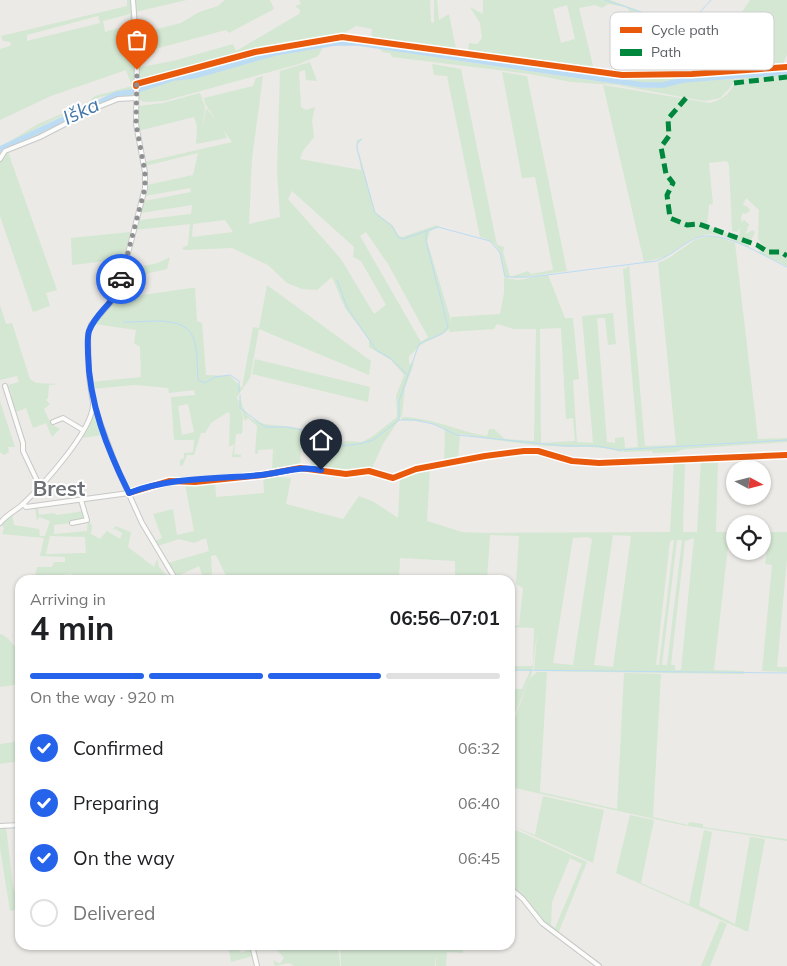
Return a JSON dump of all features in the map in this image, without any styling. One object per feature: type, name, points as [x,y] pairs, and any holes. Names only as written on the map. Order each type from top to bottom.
[{"type":"street","points":[[133,0],[137,52],[136,124],[145,172],[145,188],[120,284],[112,301],[92,325],[88,334],[89,376],[93,403],[114,461],[142,523],[173,575]]},
{"type":"street","points":[[136,85],[254,52],[342,37],[602,74],[650,75],[736,70]]},
{"type":"street","points":[[774,68],[787,67]]},
{"type":"street","points":[[0,159],[4,150],[40,137],[112,101],[136,97]]},
{"type":"street","points":[[0,145],[4,150]]},
{"type":"street","points":[[5,386],[23,443],[23,451],[40,486]]},
{"type":"street","points":[[0,523],[23,504],[40,486],[83,430],[92,413],[93,403]]},
{"type":"street","points":[[53,422],[63,418],[83,430]]},
{"type":"street","points":[[23,504],[26,507],[129,493],[169,481],[196,482],[262,475],[300,468],[332,472]]},
{"type":"street","points":[[72,523],[87,520],[81,500]]},
{"type":"street","points":[[0,826],[15,825]]},
{"type":"street","points":[[515,892],[523,899],[542,923],[599,966]]},
{"type":"street","points":[[253,950],[257,966]]},
{"type":"green space","points":[[127,0],[131,0],[135,48],[134,90],[100,97],[2,146],[38,124],[87,103],[95,96],[132,86],[126,70],[51,96],[0,120],[0,49],[10,46],[11,42],[3,41],[1,36],[127,6]],"holes":[[[130,14],[131,24],[105,32],[103,21]],[[98,16],[100,23],[27,41],[27,35]]]},
{"type":"green space","points":[[134,0],[187,0],[135,12]]},
{"type":"green space","points":[[225,0],[270,0],[274,9],[229,33],[226,30],[140,53],[141,67],[173,61],[233,44],[236,51],[299,14],[300,10],[295,6],[301,4],[299,0],[430,0],[431,22],[434,23],[434,0],[437,0],[439,20],[449,14],[456,49],[468,50],[469,43],[477,44],[482,38],[480,23],[470,7],[483,14],[483,0],[610,0],[643,12],[630,12],[626,7],[608,4],[602,8],[595,5],[579,8],[594,70],[371,39],[372,29],[356,26],[339,36],[271,48],[139,81],[137,34],[181,23],[199,12],[218,6]],"holes":[[[567,5],[575,39],[561,43],[553,9]]]},
{"type":"green space","points":[[750,0],[787,0],[787,55],[782,66],[774,66],[774,12],[742,12]]},
{"type":"green space","points":[[342,38],[609,76],[643,77],[736,74],[681,78],[669,82],[645,84],[351,40],[271,52],[138,87],[138,85],[263,51]]},
{"type":"green space","points":[[323,48],[318,56],[299,64],[164,101],[144,102],[138,99],[138,92],[172,81],[195,77],[272,56]]},
{"type":"green space","points":[[380,49],[643,88],[664,87],[681,82],[735,79],[730,88],[720,98],[704,101],[617,85],[571,82],[530,74],[392,57],[390,53],[382,52]]},
{"type":"green space","points":[[310,62],[317,81],[306,80],[305,70],[299,72],[301,107],[306,110],[315,107],[312,120],[314,137],[303,151],[300,159],[361,170],[358,150],[375,212],[393,226],[399,236],[402,237],[437,225],[439,227],[430,231],[427,241],[450,317],[450,328],[441,335],[427,341],[409,356],[409,364],[414,363],[405,388],[402,415],[383,444],[372,468],[345,472],[303,467],[272,472],[273,449],[258,450],[258,454],[255,453],[257,426],[248,418],[245,421],[239,403],[240,394],[243,407],[255,421],[306,430],[332,446],[347,441],[362,442],[373,436],[397,417],[396,396],[404,375],[391,360],[369,347],[369,340],[345,308],[332,277],[317,290],[302,289],[287,283],[268,265],[232,248],[184,250],[182,248],[188,245],[190,224],[134,230],[144,201],[191,192],[190,188],[145,196],[147,185],[193,175],[198,153],[145,166],[145,162],[232,142],[205,104],[204,98],[253,86],[256,78],[263,76],[252,159],[249,224],[280,217],[277,172],[280,71]],"holes":[[[292,191],[354,247],[353,257],[361,261],[386,305],[374,314],[341,259],[288,199]],[[192,205],[191,214],[139,220],[141,213]],[[225,220],[233,232],[192,237],[193,224]],[[366,232],[388,264],[428,337],[421,342],[360,236]],[[302,435],[314,441],[311,465],[300,465]]]},
{"type":"green space","points":[[432,64],[461,69],[497,245],[504,247],[503,252],[510,277],[528,271],[531,274],[553,270],[535,177],[522,178],[502,72],[527,76],[567,271],[517,278],[505,277],[497,247],[480,237],[447,76],[434,75]]},
{"type":"green space","points":[[646,70],[714,70],[647,74]]},
{"type":"green space","points":[[787,74],[787,266],[759,253],[762,245],[758,239],[759,210],[746,198],[743,205],[748,207],[750,211],[745,214],[742,213],[741,222],[744,220],[750,225],[746,234],[753,230],[755,232],[748,247],[723,236],[709,234],[694,238],[665,257],[644,262],[603,85],[710,103],[719,100],[727,94],[736,79]],"holes":[[[727,161],[729,165],[732,231],[737,232],[740,228],[739,236],[733,236],[707,225],[709,205],[713,204],[709,163]]]},
{"type":"green space","points":[[200,93],[205,107],[202,131],[206,108],[222,127],[227,138],[196,144],[197,126],[194,117],[138,131],[139,106],[163,103]]},
{"type":"green space","points":[[133,94],[133,96],[106,102],[51,131],[4,149],[94,105],[118,96]]},
{"type":"green space","points":[[8,152],[57,290],[46,293],[50,306],[33,312],[0,216],[0,161]]},
{"type":"green space","points":[[130,232],[124,259],[72,265],[71,238]]},
{"type":"green space","points":[[709,236],[735,243],[758,439],[787,438],[787,442],[653,453],[652,451],[623,452],[624,449],[621,452],[594,447],[557,447],[460,434],[458,461],[444,463],[445,429],[428,422],[401,420],[403,417],[425,420],[487,436],[489,429],[494,429],[505,439],[534,441],[536,329],[514,329],[497,324],[494,329],[449,332],[451,317],[500,314],[504,293],[504,278],[518,280],[548,275],[565,318],[573,318],[579,379],[573,380],[577,442],[593,443],[582,316],[613,313],[616,344],[608,345],[605,318],[597,318],[607,442],[615,443],[615,438],[624,437],[625,448],[638,447],[623,269],[629,265],[645,446],[676,445],[658,263],[669,258],[696,239]],"holes":[[[561,328],[566,419],[573,418],[575,441],[541,443],[540,329]]]},
{"type":"green space","points":[[170,257],[167,269],[123,279],[124,270],[158,263]]},
{"type":"green space","points":[[267,285],[371,361],[369,375],[259,329],[250,378],[237,397],[243,418],[242,434],[236,434],[234,454],[241,455],[241,457],[232,457],[234,444],[229,447],[230,414],[228,412],[211,423],[205,433],[201,433],[194,455],[187,455],[183,465],[180,466],[180,460],[184,458],[184,453],[193,452],[194,440],[174,440],[171,397],[195,395],[194,390],[169,393],[168,388],[135,385],[92,389],[91,382],[141,377],[140,347],[134,343],[136,330],[94,324],[115,299],[195,288],[197,321],[202,323],[206,375],[230,376],[242,388],[253,327],[259,328]],"holes":[[[188,404],[194,432],[182,435],[178,406]]]},
{"type":"green space","points":[[0,305],[6,324],[12,323],[30,379],[36,383],[59,384],[49,385],[48,398],[46,400],[50,404],[44,409],[51,424],[60,429],[52,437],[46,423],[33,428],[26,408],[16,412],[9,398],[12,395],[8,385],[19,382],[17,376],[0,380]]},
{"type":"green space","points":[[255,359],[370,387],[368,402],[252,374]]},
{"type":"green space","points":[[0,401],[15,447],[8,447],[9,452],[4,455],[0,452]]},
{"type":"green space","points":[[93,414],[103,435],[81,438]]},
{"type":"green space","points":[[755,458],[718,461],[716,532],[726,532],[726,560],[714,670],[744,671],[744,674],[534,671],[537,633],[532,673],[515,714],[515,689],[522,689],[530,671],[515,670],[515,666],[532,666],[534,628],[515,627],[519,625],[523,588],[516,584],[519,536],[490,535],[487,575],[455,575],[455,561],[400,558],[399,575],[226,575],[216,555],[211,556],[211,575],[202,575],[199,566],[180,575],[175,575],[168,563],[209,551],[206,538],[194,543],[179,539],[158,546],[155,541],[162,538],[153,514],[173,509],[177,535],[194,531],[185,484],[215,481],[216,497],[264,493],[263,476],[291,478],[286,504],[343,519],[359,496],[374,502],[398,518],[400,477],[414,470],[430,467],[427,521],[462,532],[670,532],[674,460],[685,460],[683,532],[697,532],[701,459]],"holes":[[[613,535],[631,536],[613,667],[594,665]],[[588,537],[592,539],[573,665],[553,663],[573,538]],[[694,538],[681,670],[675,670],[675,665],[671,665],[685,541]],[[674,540],[659,665],[656,665],[670,541]],[[677,540],[682,540],[667,665],[662,665]]]},
{"type":"green space","points":[[38,508],[39,515],[53,513],[57,515],[84,511],[87,516],[83,522],[54,525],[54,534],[87,531],[88,519],[92,526],[91,534],[100,539],[107,531],[120,539],[122,533],[116,529],[113,530],[115,526],[131,532],[128,547],[154,567],[157,559],[159,567],[166,575],[35,575],[37,567],[52,567],[54,562],[65,562],[65,557],[40,556],[44,538],[2,534],[4,528],[1,525],[12,514],[14,525],[39,529],[40,536],[45,536],[50,521],[39,517],[37,521],[35,509]],"holes":[[[50,536],[85,537],[86,553],[46,554]]]},
{"type":"green space","points":[[771,532],[787,532],[787,559],[777,667],[787,667],[787,672],[762,671],[772,565],[765,564],[766,560],[771,560]]},
{"type":"green space","points":[[0,634],[6,637],[15,647],[15,685],[0,687]]},
{"type":"green space","points":[[537,672],[547,672],[540,792],[617,809],[624,673],[661,674],[653,817],[688,825],[689,822],[703,824],[703,827],[787,839],[787,841],[682,825],[515,788],[515,717],[530,678]]},
{"type":"green space","points":[[15,742],[15,762],[0,764],[0,744]]},
{"type":"green space","points":[[543,796],[604,810],[593,863],[515,827],[535,835]]},
{"type":"green space","points":[[630,815],[654,820],[641,883],[689,904],[704,830],[712,832],[699,906],[735,924],[750,837],[765,839],[748,932],[616,873]]},
{"type":"green space","points":[[6,827],[15,893],[15,910],[10,911],[0,848],[0,828]]},
{"type":"green space","points":[[516,830],[587,862],[559,934],[594,961],[545,925],[515,892]],"holes":[[[570,858],[582,864],[555,928],[551,925],[552,902]]]},
{"type":"green space","points":[[720,921],[727,924],[710,966],[701,966]]},
{"type":"green space","points":[[229,950],[240,950],[241,953],[252,950],[253,956],[231,962]]},
{"type":"green space","points":[[277,950],[338,950],[340,966],[294,966],[289,963],[275,966],[273,960],[280,964],[284,958]]},
{"type":"green space","points":[[340,950],[463,950],[463,953],[447,952],[446,966],[436,966],[436,955],[435,966],[341,966]]},
{"type":"waterway","points":[[605,0],[641,12]]},
{"type":"waterway","points":[[700,12],[711,0]]},
{"type":"waterway","name":"Iška","points":[[0,149],[117,94],[132,92],[174,78],[194,76],[275,53],[335,43],[358,43],[643,85],[663,85],[683,80],[787,72]]},
{"type":"waterway","points":[[362,139],[357,143],[357,149],[375,213],[392,226],[398,237],[403,239],[438,227],[490,241],[500,253],[505,277],[531,277],[656,261],[696,238],[706,236],[730,240],[787,267]]},
{"type":"waterway","points":[[408,375],[419,344],[443,333],[448,327],[426,241],[426,231]]},
{"type":"waterway","points":[[337,280],[347,307],[376,350],[390,358],[408,375],[399,401],[399,420]]},
{"type":"waterway","points":[[124,322],[163,321],[181,325],[188,330],[195,342],[198,380],[205,383],[215,377],[230,375],[239,381],[239,392]]},
{"type":"waterway","points":[[240,395],[240,408],[265,427],[288,427],[306,431],[332,447],[359,444],[373,440],[399,420],[415,420],[433,424],[457,435],[565,446],[598,446],[618,450],[787,440]]},
{"type":"waterway","points":[[515,670],[787,673]]},
{"type":"marked path","points":[[734,83],[787,77]]},
{"type":"marked path","points":[[686,98],[668,119],[669,136],[661,147],[666,174],[673,183],[667,195],[670,218],[687,225],[699,224],[757,245],[768,252],[781,252],[787,256]]},
{"type":"cycle path","points":[[136,86],[136,84],[255,52],[342,37],[622,75],[692,74],[746,70]]},
{"type":"cycle path","points":[[774,68],[787,67]]},
{"type":"cycle path","points":[[129,493],[169,481],[195,482],[263,475],[300,468],[346,474],[369,471],[393,478],[416,469],[524,451],[538,451],[572,461],[599,463],[787,455]]},
{"type":"way so far","points":[[121,279],[146,179],[136,124],[137,70]]},
{"type":"district","name":"Brest","points":[[59,489]]},
{"type":"route","points":[[121,279],[112,301],[92,325],[88,334],[88,366],[93,403],[111,454],[129,493],[169,481],[196,482],[262,475],[292,468],[321,470]]}]
